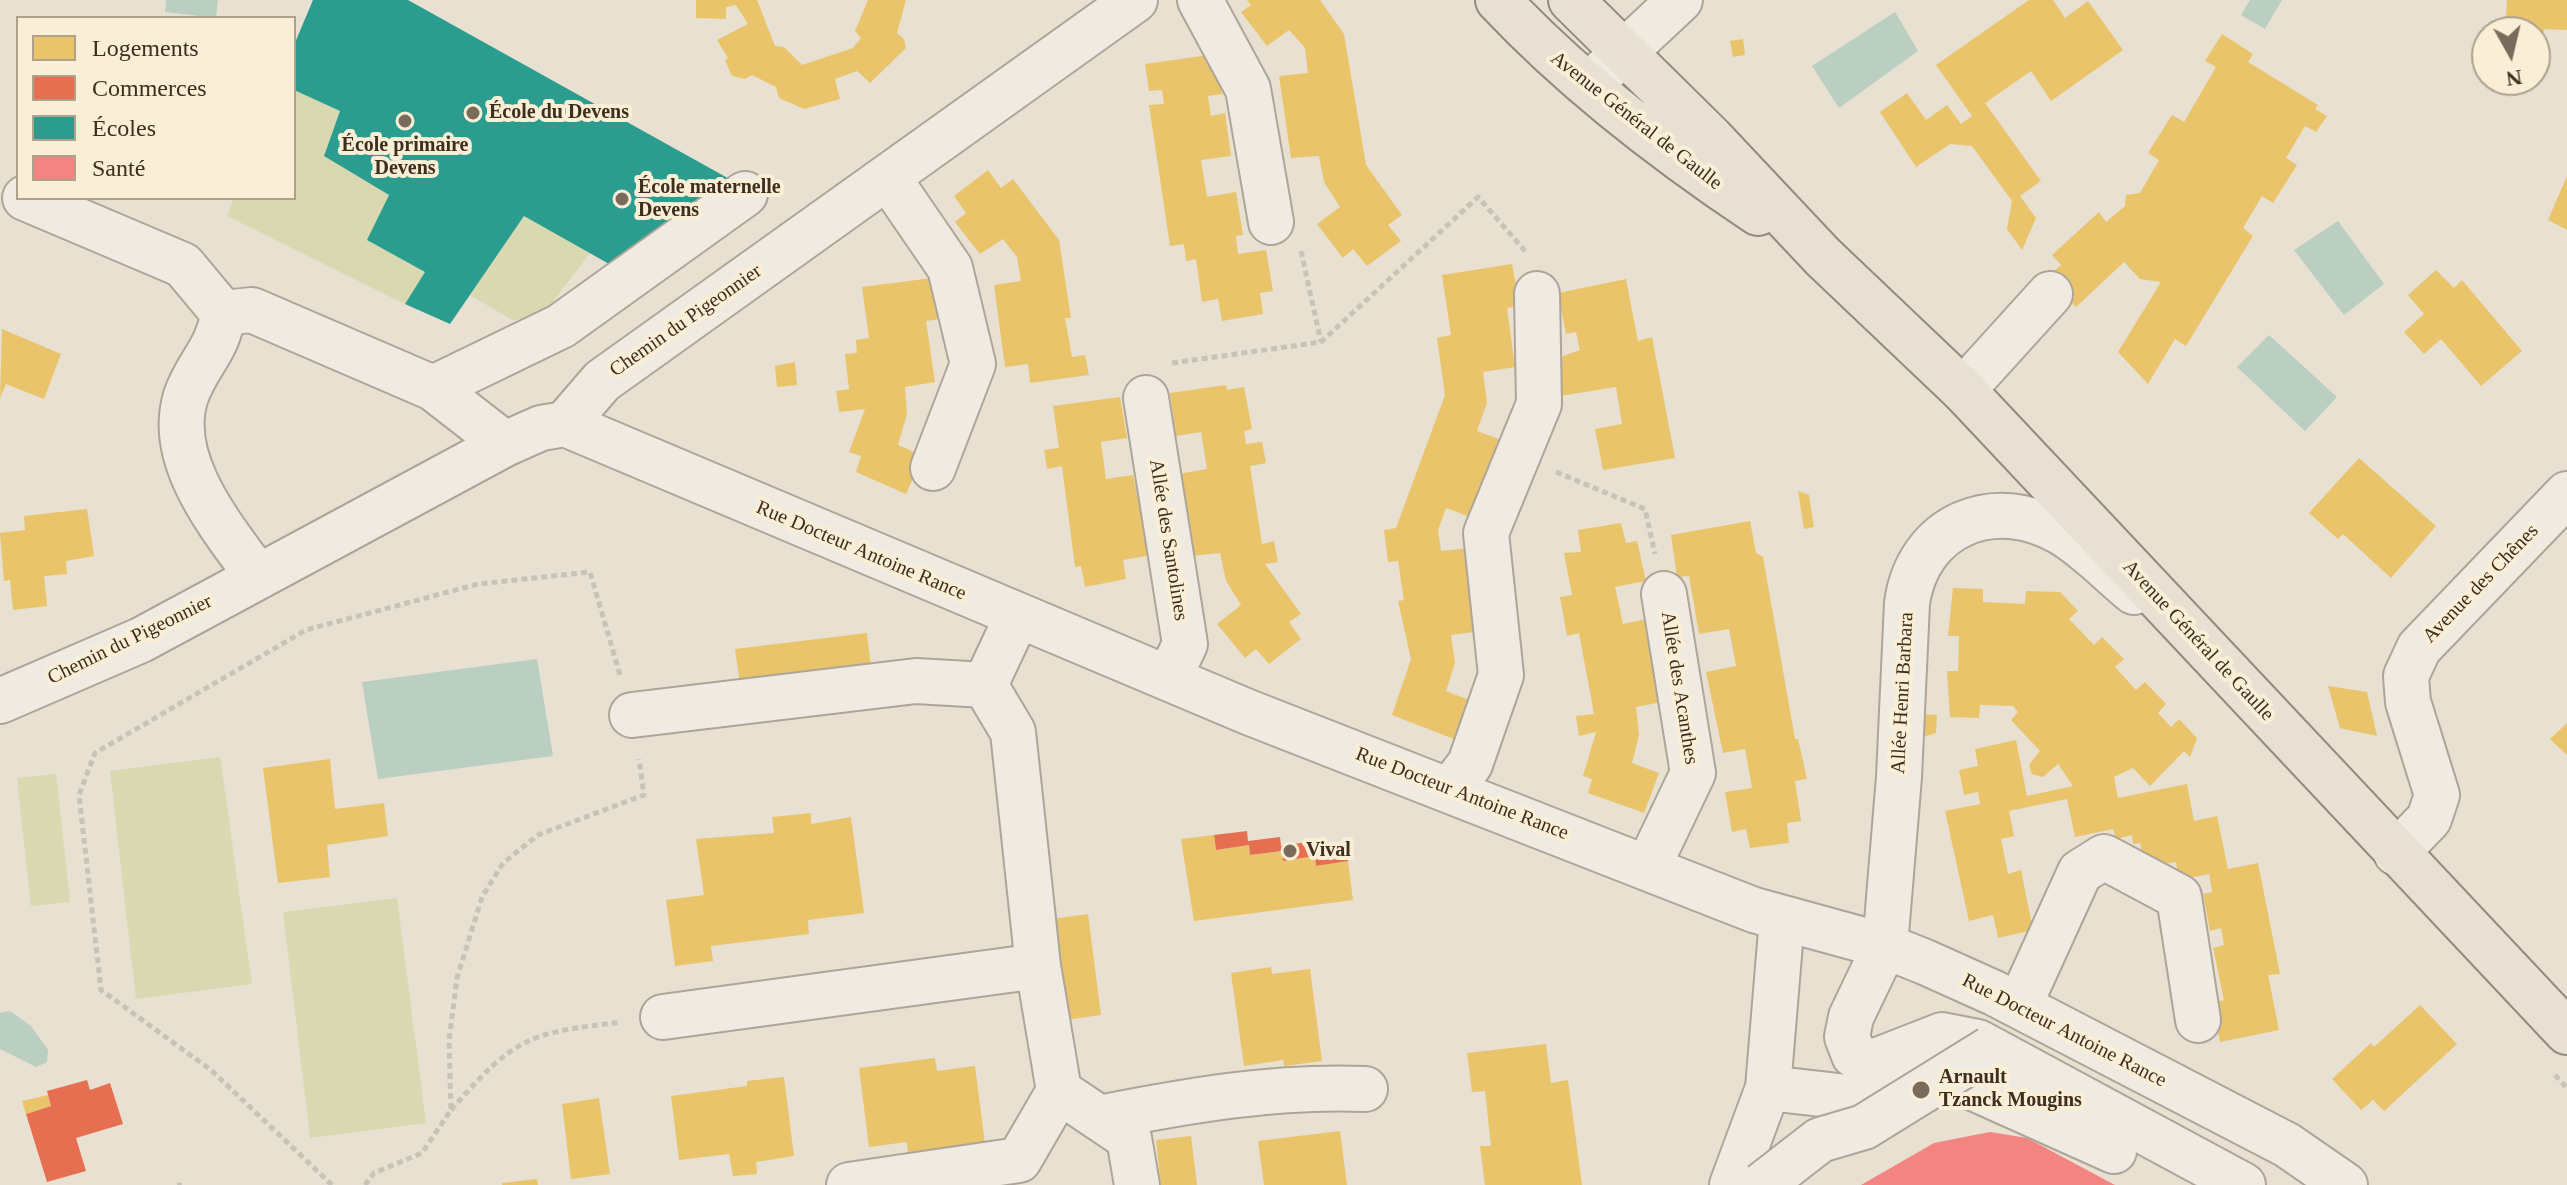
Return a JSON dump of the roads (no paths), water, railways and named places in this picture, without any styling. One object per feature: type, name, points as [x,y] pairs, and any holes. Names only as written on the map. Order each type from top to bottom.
[{"type":"main road","name":"Avenue Général de Gaulle","points":[[1498,0],[1539,44],[1687,165],[1823,257]]},
{"type":"main road","name":"Avenue Général de Gaulle","points":[[1571,0],[1626,52],[1823,257],[1963,390],[2567,1032]]},
{"type":"street","name":"Chemin du Pigeonnier","points":[[0,701],[141,640],[505,444],[541,428],[565,424],[602,381],[889,179],[1135,0]]},
{"type":"street","points":[[1200,0],[1248,89],[1271,222]]},
{"type":"street","points":[[1589,85],[1680,0]]},
{"type":"street","points":[[889,179],[950,268],[973,364],[933,468]]},
{"type":"street","points":[[433,388],[561,326],[745,194]]},
{"type":"street","points":[[30,200],[183,265],[223,313],[220,335],[186,396],[182,445],[214,515],[258,577]]},
{"type":"street","points":[[1450,790],[1470,764],[1501,675],[1486,533],[1539,404],[1537,294]]},
{"type":"street","points":[[1963,390],[2050,294]]},
{"type":"street","points":[[223,313],[252,310],[433,388],[505,444]]},
{"type":"street","name":"Allée des Santolines","points":[[1146,398],[1185,644],[1169,678]]},
{"type":"street","name":"Rue Docteur Antoine Rance","points":[[565,424],[1017,617],[1450,790],[1782,919],[1885,946],[2019,1006],[2287,1145],[2345,1185]]},
{"type":"street","name":"Avenue des Chênes","points":[[2396,853],[2429,819],[2437,795],[2408,702],[2406,676],[2419,648],[2567,494]]},
{"type":"street","name":"Allée Henri Barbara","points":[[1885,946],[1910,581],[1921,559],[1952,528],[1995,515],[2022,517],[2061,533],[2201,646]]},
{"type":"street","name":"Allée des Acanthes","points":[[1648,867],[1693,773],[1664,594]]},
{"type":"street","points":[[985,685],[1017,617]]},
{"type":"street","points":[[632,715],[916,681],[985,685]]},
{"type":"street","points":[[849,1185],[1019,1160],[1059,1091],[1038,966],[1013,732],[985,685]]},
{"type":"street","points":[[2019,1006],[2080,872],[2104,857],[2179,897],[2198,1020]]},
{"type":"street","points":[[1732,1185],[1750,1145],[1768,1088],[1782,919]]},
{"type":"street","points":[[1885,946],[1848,1026],[1847,1037],[1854,1055],[1865,1061],[1878,1060],[1942,1035],[1978,1042],[2243,1185]]},
{"type":"street","points":[[663,1017],[1038,966]]},
{"type":"street","points":[[1762,1185],[1820,1140],[1864,1127],[1990,1049]]},
{"type":"street","points":[[1768,1088],[1865,1099],[1958,1081],[2114,1151]]},
{"type":"street","points":[[1099,1118],[1174,1104],[1315,1087],[1365,1089]]},
{"type":"street","points":[[1059,1091],[1129,1138],[1137,1185]]},
{"type":"place","name":"École du Devens","points":[[473,113]]},
{"type":"place","name":"École primaire Devens","points":[[405,121]]},
{"type":"place","name":"École maternelle Devens","points":[[622,199]]},
{"type":"place","name":"Vival","points":[[1290,851]]},
{"type":"place","name":"Arnault Tzanck Mougins","points":[[1921,1090]]}]
